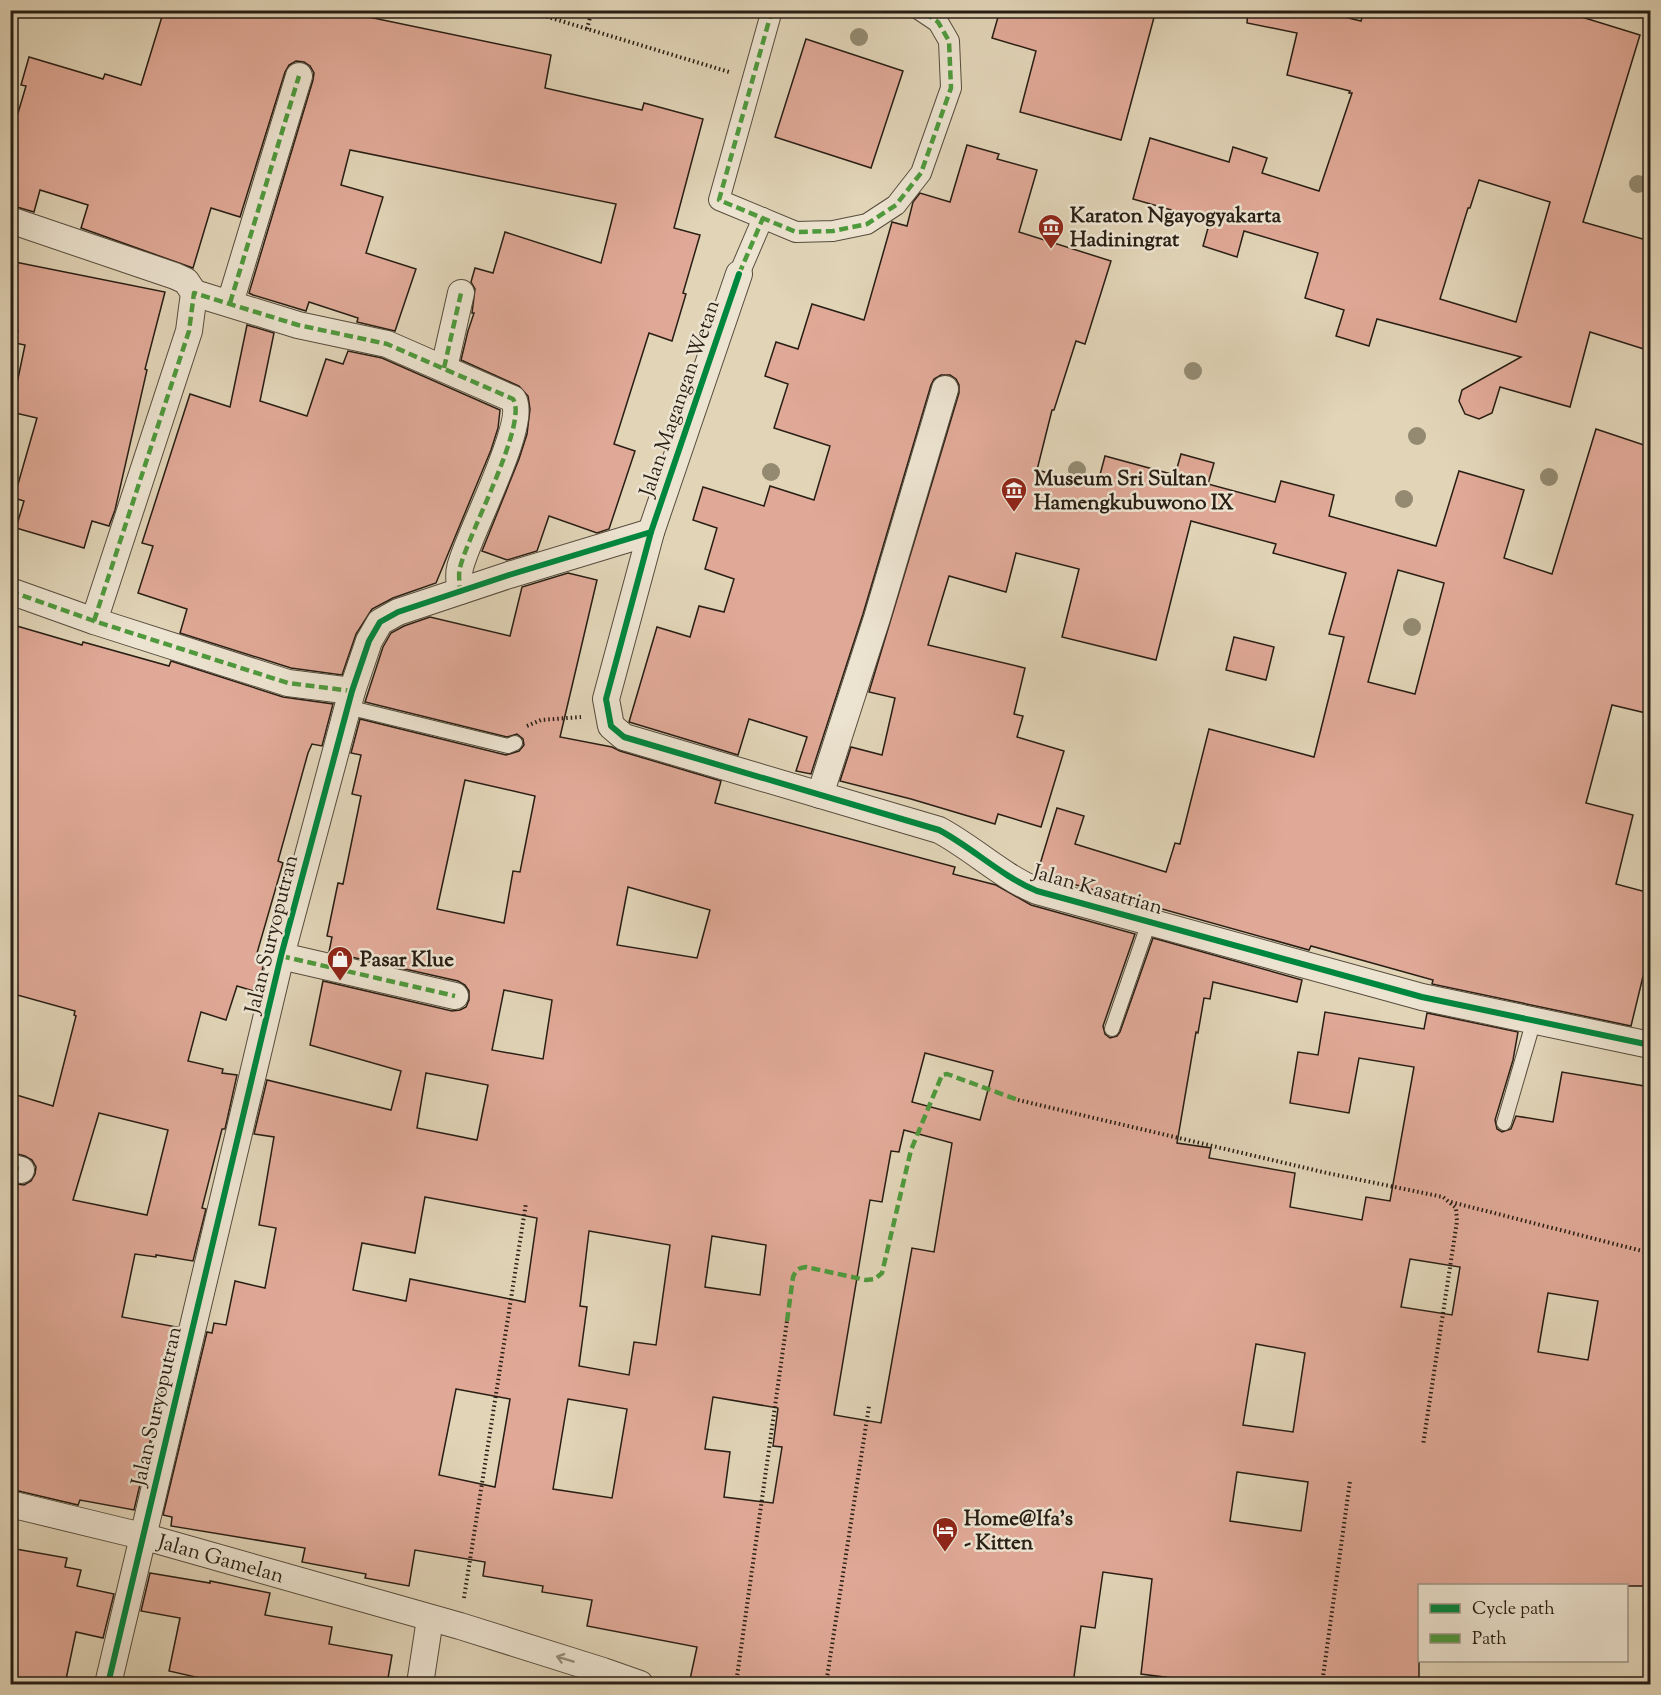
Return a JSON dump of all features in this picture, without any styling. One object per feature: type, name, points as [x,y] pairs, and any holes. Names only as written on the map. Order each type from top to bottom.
[{"type":"street","points":[[772,10],[719,200],[796,232],[833,231],[867,224],[896,205],[921,173],[951,88],[951,62],[949,41],[938,22],[920,10]]},
{"type":"street","points":[[230,303],[299,76]]},
{"type":"street","name":"Jalan Magangan Wetan","points":[[651,532],[739,274],[763,218]]},
{"type":"street","points":[[10,220],[175,276],[186,281],[194,293],[298,325],[387,344],[513,399],[517,408],[500,468],[460,568],[460,591]]},
{"type":"street","points":[[444,368],[461,292]]},
{"type":"street","points":[[94,621],[189,332],[194,293]]},
{"type":"street","points":[[820,795],[877,618],[945,389]]},
{"type":"street","points":[[609,718],[606,699],[651,532]]},
{"type":"street","name":"Jalan Suryoputran","points":[[108,1684],[281,956],[349,699],[369,641],[380,622],[398,612],[651,532]]},
{"type":"street","points":[[10,591],[94,621],[288,683],[349,699]]},
{"type":"street","name":"Jalan Kasatrian","points":[[609,718],[611,726],[624,737],[939,830],[958,840],[1018,883],[1037,891],[1422,997],[1650,1045]]},
{"type":"street","points":[[281,956],[455,996]]},
{"type":"street","name":"Jalan Gamelan","points":[[10,1504],[142,1536],[460,1626],[640,1684]]},
{"type":"street","points":[[420,1684],[430,1619]]},
{"type":"lane","points":[[349,699],[508,746],[515,743]]},
{"type":"lane","points":[[1112,1029],[1149,922]]},
{"type":"lane","points":[[1504,1123],[1534,1020]]},
{"type":"path","points":[[10,21],[13,10]]},
{"type":"path","points":[[525,10],[753,80]]},
{"type":"path","points":[[587,29],[592,10]]},
{"type":"path","points":[[515,743],[525,727],[541,720],[609,718]]},
{"type":"path","points":[[1018,1100],[1327,1173],[1443,1197],[1450,1202],[1456,1208],[1457,1221],[1423,1445]]},
{"type":"path","points":[[1450,1202],[1650,1253]]},
{"type":"path","points":[[460,1626],[526,1203]]},
{"type":"path","points":[[736,1684],[787,1321]]},
{"type":"path","points":[[826,1684],[869,1406]]},
{"type":"path","points":[[1322,1684],[1350,1481]]},
{"type":"building","points":[[164,10],[335,10],[551,55],[545,88],[642,110],[644,103],[703,119],[674,228],[700,235],[672,341],[649,333],[614,444],[635,451],[609,529],[597,533],[549,516],[537,551],[507,560],[482,551],[519,459],[527,434],[530,409],[528,396],[519,386],[461,360],[474,313],[472,313],[475,289],[471,282],[475,268],[493,273],[505,232],[601,263],[616,204],[350,150],[341,185],[383,197],[366,253],[416,269],[395,331],[357,322],[358,318],[309,302],[306,311],[253,295],[249,293],[313,80],[314,73],[310,66],[296,61],[289,65],[285,72],[240,217],[211,208],[193,268],[81,228],[88,205],[40,190],[34,212],[10,205],[10,140],[26,86],[21,85],[29,57],[103,79],[105,74],[141,85]]},
{"type":"building","points":[[1000,10],[1156,10],[1121,140],[1020,112],[1036,51],[992,38]]},
{"type":"building","points":[[1248,10],[1316,10],[1361,21],[1364,10],[1559,10],[1640,35],[1583,222],[1650,241],[1650,351],[1590,332],[1570,407],[1500,387],[1492,413],[1479,419],[1465,414],[1459,401],[1462,390],[1521,357],[1377,319],[1369,346],[1336,336],[1344,310],[1305,298],[1318,253],[1244,231],[1237,257],[1203,246],[1210,221],[1133,199],[1150,138],[1229,162],[1233,147],[1267,158],[1262,173],[1319,191],[1352,93],[1287,75],[1297,33],[1247,23]],"holes":[[[1479,180],[1550,202],[1516,322],[1440,299]]]},
{"type":"building","points":[[806,39],[903,71],[871,168],[775,137]]},
{"type":"building","points":[[967,145],[999,154],[997,159],[1037,170],[1019,232],[1111,261],[1085,344],[1076,341],[1054,410],[1052,410],[1037,470],[1097,486],[1105,456],[1175,475],[1181,454],[1214,463],[1208,484],[1275,502],[1281,481],[1334,495],[1329,516],[1436,546],[1459,471],[1524,490],[1504,558],[1552,574],[1596,429],[1650,447],[1650,714],[1612,705],[1586,803],[1633,815],[1616,884],[1650,893],[1650,961],[1647,960],[1631,1026],[1432,984],[1433,980],[1311,946],[1309,950],[1037,874],[1057,808],[1084,816],[1075,844],[1166,872],[1175,843],[1180,844],[1209,729],[1314,757],[1344,637],[1329,634],[1346,573],[1273,553],[1276,544],[1191,521],[1156,660],[1062,637],[1079,569],[1016,553],[1006,592],[949,576],[928,645],[1025,668],[1014,714],[1023,716],[1017,737],[1064,751],[1041,827],[998,814],[995,824],[840,781],[851,747],[882,755],[895,698],[869,692],[959,393],[956,379],[950,375],[941,375],[934,379],[931,385],[863,614],[811,774],[796,771],[807,737],[749,719],[738,755],[629,722],[657,627],[690,637],[699,606],[724,612],[734,579],[705,569],[717,528],[693,520],[703,487],[764,506],[770,486],[814,500],[830,446],[774,428],[788,384],[765,376],[776,342],[798,349],[812,304],[864,320],[892,222],[907,226],[913,202],[920,193],[950,202]],"holes":[[[1398,570],[1444,583],[1415,694],[1368,682]]]},
{"type":"building","points":[[10,261],[165,292],[145,369],[147,370],[115,510],[109,526],[92,521],[84,548],[16,528],[24,501],[14,498],[37,418],[11,412],[25,345],[15,343],[18,330],[10,328]]},
{"type":"building","points":[[247,325],[274,333],[260,401],[307,416],[326,359],[343,364],[348,351],[382,358],[500,410],[498,428],[491,450],[436,583],[393,598],[372,609],[356,634],[342,675],[291,668],[180,633],[187,609],[138,593],[153,546],[142,543],[190,394],[230,407]]},
{"type":"building","points":[[568,573],[597,580],[560,737],[612,747],[721,781],[715,803],[955,867],[953,874],[996,885],[1031,905],[1135,934],[1103,1026],[1105,1034],[1110,1038],[1117,1036],[1120,1032],[1153,938],[1302,980],[1297,1002],[1213,982],[1210,999],[1204,998],[1198,1033],[1196,1032],[1177,1143],[1211,1148],[1209,1158],[1295,1173],[1290,1207],[1362,1220],[1366,1197],[1390,1201],[1414,1067],[1359,1058],[1349,1113],[1290,1103],[1298,1052],[1318,1055],[1325,1012],[1424,1029],[1427,1013],[1518,1032],[1513,1060],[1495,1120],[1497,1129],[1502,1132],[1511,1129],[1516,1116],[1553,1122],[1562,1072],[1650,1087],[1650,1586],[1628,1586],[1628,1584],[1418,1584],[1419,1684],[1194,1684],[1195,1681],[1141,1674],[1152,1579],[1103,1572],[1095,1628],[1081,1626],[1073,1684],[689,1684],[697,1647],[587,1626],[592,1600],[542,1592],[543,1586],[483,1576],[485,1562],[415,1550],[409,1586],[365,1578],[366,1574],[302,1562],[305,1548],[171,1526],[172,1517],[163,1515],[207,1332],[212,1333],[214,1323],[226,1325],[235,1281],[265,1288],[276,1228],[259,1225],[274,1137],[254,1134],[267,1080],[391,1110],[401,1071],[310,1045],[323,981],[452,1011],[466,1007],[469,1000],[469,991],[458,981],[329,952],[332,937],[327,936],[338,883],[343,884],[361,796],[352,794],[361,755],[351,753],[360,719],[506,755],[519,751],[524,745],[523,739],[517,734],[507,737],[365,702],[383,647],[391,633],[430,617],[510,636],[522,587]],"holes":[[[465,780],[535,796],[520,872],[513,871],[504,923],[437,909]],[[628,887],[710,910],[697,958],[617,945]],[[504,990],[552,1000],[543,1059],[492,1050]],[[925,1053],[993,1071],[980,1120],[912,1102]],[[426,1073],[488,1085],[477,1140],[417,1128]],[[904,1130],[952,1143],[934,1252],[912,1248],[881,1423],[834,1415],[870,1200],[882,1202],[891,1151],[899,1152]],[[425,1197],[537,1218],[525,1302],[410,1279],[406,1301],[353,1290],[362,1243],[415,1253]],[[589,1231],[670,1245],[656,1345],[634,1342],[629,1375],[579,1366],[587,1307],[580,1306]],[[712,1236],[766,1245],[760,1295],[705,1287]],[[1410,1259],[1460,1267],[1452,1315],[1401,1307]],[[1548,1293],[1598,1301],[1588,1360],[1538,1352]],[[1256,1344],[1305,1353],[1293,1432],[1243,1425]],[[456,1389],[510,1399],[495,1487],[439,1475]],[[713,1397],[778,1408],[773,1446],[782,1447],[773,1503],[724,1497],[730,1452],[705,1449]],[[568,1399],[627,1409],[612,1498],[553,1489]],[[1237,1472],[1308,1482],[1301,1531],[1230,1521]]]},
{"type":"building","points":[[10,624],[82,645],[83,642],[169,666],[171,661],[283,697],[333,704],[322,746],[312,744],[308,753],[278,861],[283,863],[255,960],[264,963],[257,992],[237,986],[226,1020],[201,1012],[188,1061],[223,1069],[222,1073],[237,1075],[225,1129],[222,1129],[202,1208],[206,1209],[193,1261],[135,1254],[122,1317],[177,1327],[134,1510],[80,1500],[78,1505],[10,1489],[10,1183],[24,1185],[31,1181],[36,1167],[32,1160],[10,1152],[10,1093],[53,1106],[76,1016],[75,1011],[10,993]],"holes":[[[99,1113],[168,1130],[147,1215],[73,1200]]]},
{"type":"building","points":[[1234,637],[1274,647],[1266,680],[1226,670]]},
{"type":"building","points":[[10,1548],[67,1558],[65,1567],[81,1570],[77,1586],[114,1594],[103,1638],[76,1632],[65,1684],[10,1684]]},
{"type":"building","points":[[150,1573],[210,1583],[210,1581],[270,1593],[265,1615],[332,1627],[329,1644],[392,1655],[387,1684],[199,1684],[200,1678],[169,1671],[180,1618],[141,1611]]},
{"type":"marked path","points":[[772,10],[719,200],[796,232],[833,231],[867,224],[896,205],[921,173],[951,88],[949,41],[938,22],[920,10]]},
{"type":"marked path","points":[[230,303],[299,76]]},
{"type":"marked path","points":[[739,274],[763,218]]},
{"type":"marked path","points":[[94,621],[189,331],[194,293],[298,325],[387,344],[513,399],[516,412],[512,431],[505,455],[459,571],[460,591]]},
{"type":"marked path","points":[[444,368],[461,293]]},
{"type":"marked path","points":[[10,591],[94,621],[288,683],[352,691]]},
{"type":"marked path","points":[[281,956],[455,996]]},
{"type":"marked path","points":[[787,1321],[793,1277],[799,1269],[806,1267],[866,1280],[875,1279],[882,1273],[911,1150],[942,1075],[947,1074],[1018,1100]]},
{"type":"marked path","points":[[10,1167],[21,1170]]},
{"type":"cycle path","points":[[739,274],[651,532],[606,699],[611,726],[624,737],[939,830],[1011,878],[1037,891],[1422,997],[1650,1045]]},
{"type":"cycle path","points":[[108,1684],[281,956],[352,691],[369,641],[380,622],[398,612],[509,575],[651,532]]},
{"type":"place","name":"Karaton Ngayogyakarta Hadiningrat","points":[[1051,250]]},
{"type":"place","name":"Museum Sri Sultan Hamengkubuwono IX","points":[[1014,513]]},
{"type":"place","name":"Pasar Klue","points":[[340,982]]},
{"type":"place","name":"Home@Ifa’s - Kitten","points":[[945,1553]]}]
